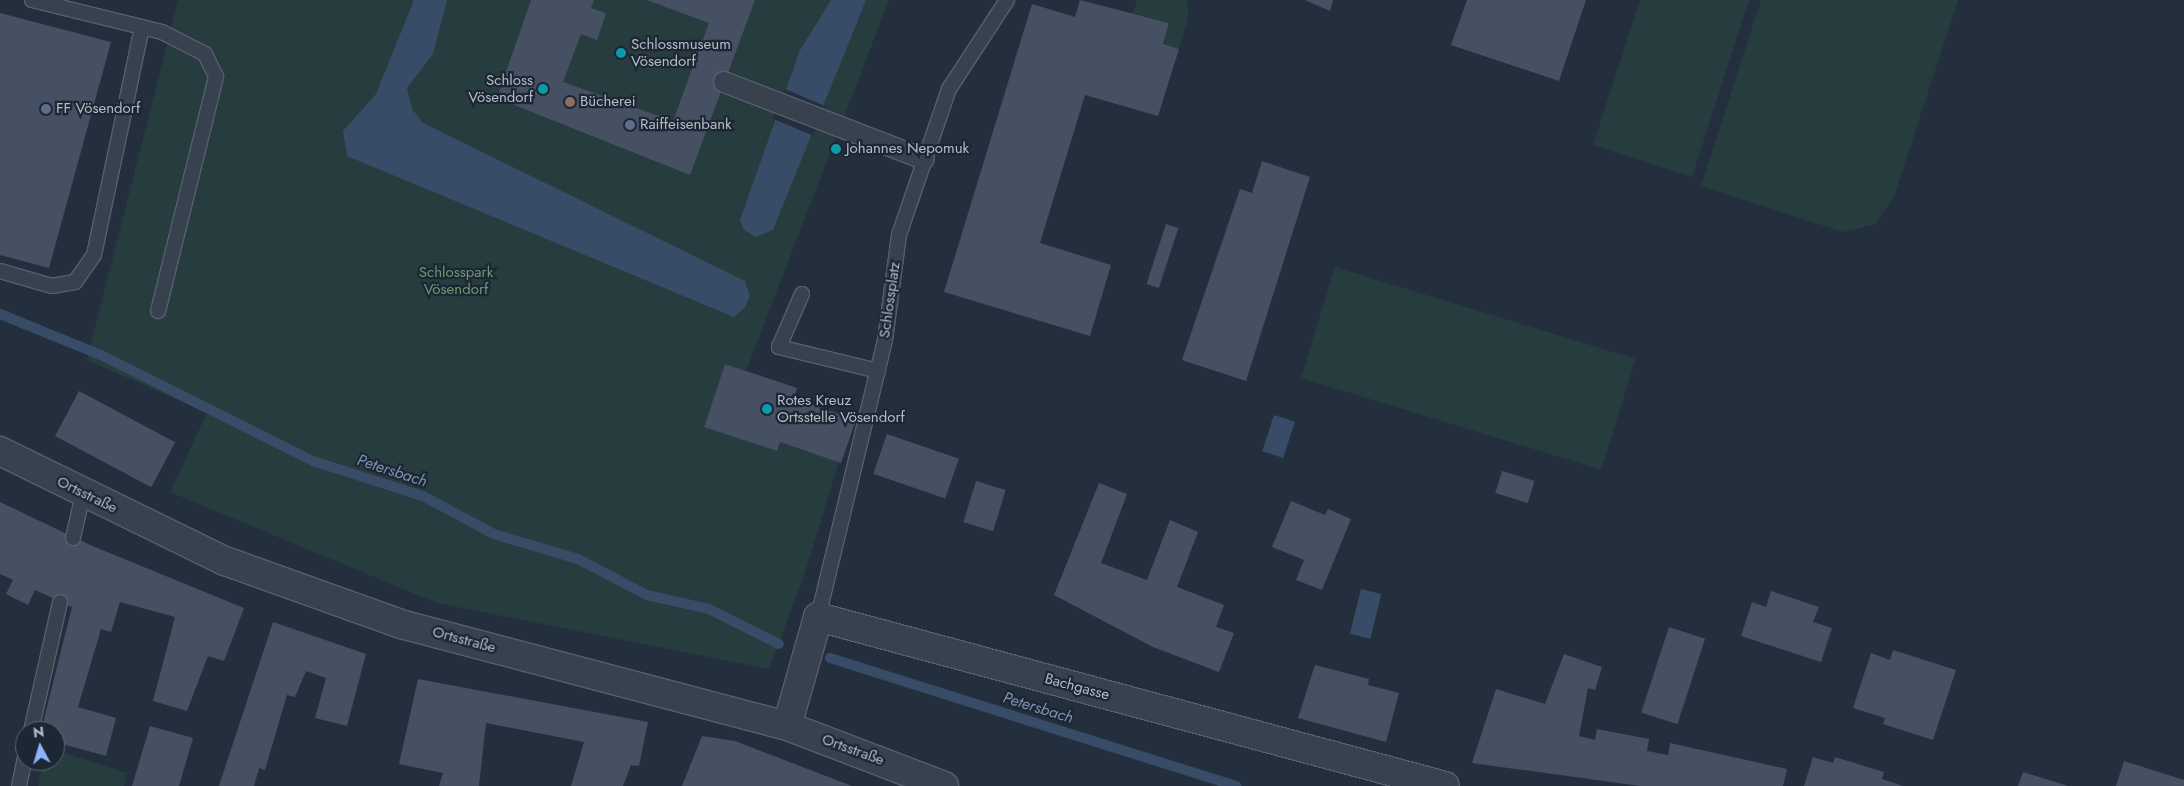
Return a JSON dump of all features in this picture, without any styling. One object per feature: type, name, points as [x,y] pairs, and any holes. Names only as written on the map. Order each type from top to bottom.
[{"type":"street","points":[[724,82],[834,126],[924,159]]},
{"type":"street","name":"Ortsstraße","points":[[0,451],[83,494],[225,561],[401,624],[787,726],[944,786]]},
{"type":"street","points":[[787,726],[818,617]]},
{"type":"street","name":"Bachgasse","points":[[818,617],[1445,786]]},
{"type":"lane","points":[[32,0],[162,32],[205,54],[216,77],[158,311]]},
{"type":"lane","name":"Schlossplatz","points":[[818,617],[878,371],[899,235],[949,89],[1007,0]]},
{"type":"lane","points":[[0,271],[52,286],[75,282],[94,255],[142,27]]},
{"type":"lane","points":[[802,294],[779,347],[878,371]]},
{"type":"lane","points":[[73,538],[83,494]]},
{"type":"lane","points":[[33,721],[60,602]]},
{"type":"lane","points":[[18,786],[22,771]]},
{"type":"green space","name":"Schlosspark Vösendorf","points":[[178,0],[889,0],[746,371],[725,364],[704,426],[776,451],[780,442],[839,462],[804,576],[769,669],[437,603],[170,492],[207,413],[87,360]]},
{"type":"green space","points":[[1137,0],[1187,0],[1188,18],[1179,49],[1163,44],[1169,23],[1133,13]]},
{"type":"green space","points":[[1640,0],[1749,0],[1692,177],[1593,145]]},
{"type":"green space","points":[[1761,0],[1958,0],[1894,197],[1875,224],[1843,232],[1701,186]]},
{"type":"green space","points":[[1335,267],[1635,359],[1601,470],[1301,378]]},
{"type":"green space","points":[[65,753],[127,773],[124,786],[38,786],[42,771],[65,771]]},
{"type":"water","points":[[414,0],[447,0],[433,54],[407,88],[412,109],[423,123],[745,281],[750,296],[745,307],[734,317],[347,156],[343,131],[376,94]]},
{"type":"water","points":[[831,0],[866,0],[773,230],[756,237],[744,230],[740,220],[800,50]]},
{"type":"water","points":[[1274,415],[1295,422],[1283,458],[1262,451]]},
{"type":"water","points":[[1361,589],[1381,594],[1370,639],[1350,634]]},
{"type":"pier","points":[[785,89],[826,106],[813,136],[772,118]]},
{"type":"building","name":"Schloss Vösendorf","points":[[531,0],[594,0],[591,8],[606,13],[597,40],[581,34],[563,82],[673,121],[709,23],[647,0],[755,0],[690,175],[497,98]]},
{"type":"building","points":[[1080,0],[1169,23],[1163,44],[1179,49],[1158,116],[1085,95],[1040,243],[1111,265],[1090,336],[944,292],[1032,4],[1075,17]]},
{"type":"building","points":[[1305,0],[1333,0],[1330,11]]},
{"type":"building","points":[[1467,0],[1586,0],[1559,81],[1451,45]]},
{"type":"building","name":"FF Vösendorf","points":[[0,13],[111,42],[49,268],[0,255]]},
{"type":"building","points":[[1262,161],[1310,177],[1246,381],[1182,360],[1240,189],[1252,193]]},
{"type":"building","points":[[1166,224],[1178,228],[1159,288],[1147,284]]},
{"type":"building","name":"Rotes Kreuz Ortsstelle Vösendorf","points":[[725,364],[797,388],[794,398],[856,420],[841,463],[780,442],[777,451],[704,427]]},
{"type":"building","points":[[79,391],[175,442],[151,487],[55,436]]},
{"type":"building","points":[[887,434],[959,459],[945,498],[873,474]]},
{"type":"building","points":[[1502,471],[1535,481],[1528,503],[1495,493]]},
{"type":"building","points":[[976,481],[1006,490],[993,531],[963,522]]},
{"type":"building","points":[[1099,483],[1127,494],[1101,563],[1147,580],[1170,520],[1198,532],[1177,587],[1224,605],[1216,627],[1234,633],[1219,672],[1153,647],[1054,595]]},
{"type":"building","points":[[1291,501],[1325,515],[1328,509],[1351,519],[1322,590],[1296,580],[1304,560],[1272,547]]},
{"type":"building","points":[[0,502],[90,545],[244,608],[224,661],[208,656],[187,711],[153,701],[175,617],[120,602],[111,632],[101,629],[78,707],[116,718],[106,756],[65,745],[65,721],[44,721],[72,607],[35,590],[28,605],[6,594],[13,580],[0,574]]},
{"type":"building","points":[[1771,591],[1819,607],[1813,622],[1832,628],[1821,662],[1741,636],[1752,602],[1766,607]]},
{"type":"building","points":[[273,622],[366,654],[347,726],[315,718],[326,678],[306,671],[295,697],[287,695],[265,770],[259,768],[254,786],[219,786]]},
{"type":"building","points":[[1669,627],[1705,639],[1677,724],[1641,713]]},
{"type":"building","points":[[1893,650],[1956,670],[1933,740],[1883,724],[1885,718],[1853,708],[1871,653],[1890,660]]},
{"type":"building","points":[[1564,654],[1602,667],[1595,690],[1588,688],[1579,736],[1595,740],[1597,729],[1649,739],[1647,751],[1668,755],[1670,743],[1787,769],[1783,786],[1640,786],[1472,763],[1496,689],[1545,704]]},
{"type":"building","points":[[1315,665],[1369,679],[1368,685],[1399,693],[1386,742],[1298,718]]},
{"type":"building","points":[[418,679],[648,722],[639,766],[631,765],[623,786],[571,786],[584,742],[486,723],[479,786],[439,786],[443,773],[399,764]]},
{"type":"building","points":[[150,726],[193,738],[179,786],[132,786]]},
{"type":"building","points":[[702,736],[735,741],[852,786],[682,786]]},
{"type":"building","points":[[1813,757],[1833,763],[1835,757],[1884,772],[1882,779],[1903,786],[1804,786]]},
{"type":"building","points":[[2124,761],[2184,780],[2184,786],[2116,786]]},
{"type":"building","points":[[2023,772],[2068,786],[2018,786]]},
{"type":"waterway","name":"Petersbach","points":[[0,314],[101,355],[313,461],[423,496],[494,534],[578,559],[647,595],[709,609],[779,644]]},
{"type":"waterway","name":"Petersbach","points":[[830,658],[1236,786]]},
{"type":"place","name":"Schlossmuseum Vösendorf","points":[[621,53]]},
{"type":"place","name":"Schloss Vösendorf","points":[[543,89]]},
{"type":"place","name":"Bücherei","points":[[570,102]]},
{"type":"place","name":"FF Vösendorf","points":[[46,109]]},
{"type":"place","name":"Raiffeisenbank","points":[[630,125]]},
{"type":"place","name":"Johannes Nepomuk","points":[[836,149]]},
{"type":"place","name":"Rotes Kreuz Ortsstelle Vösendorf","points":[[767,409]]}]
